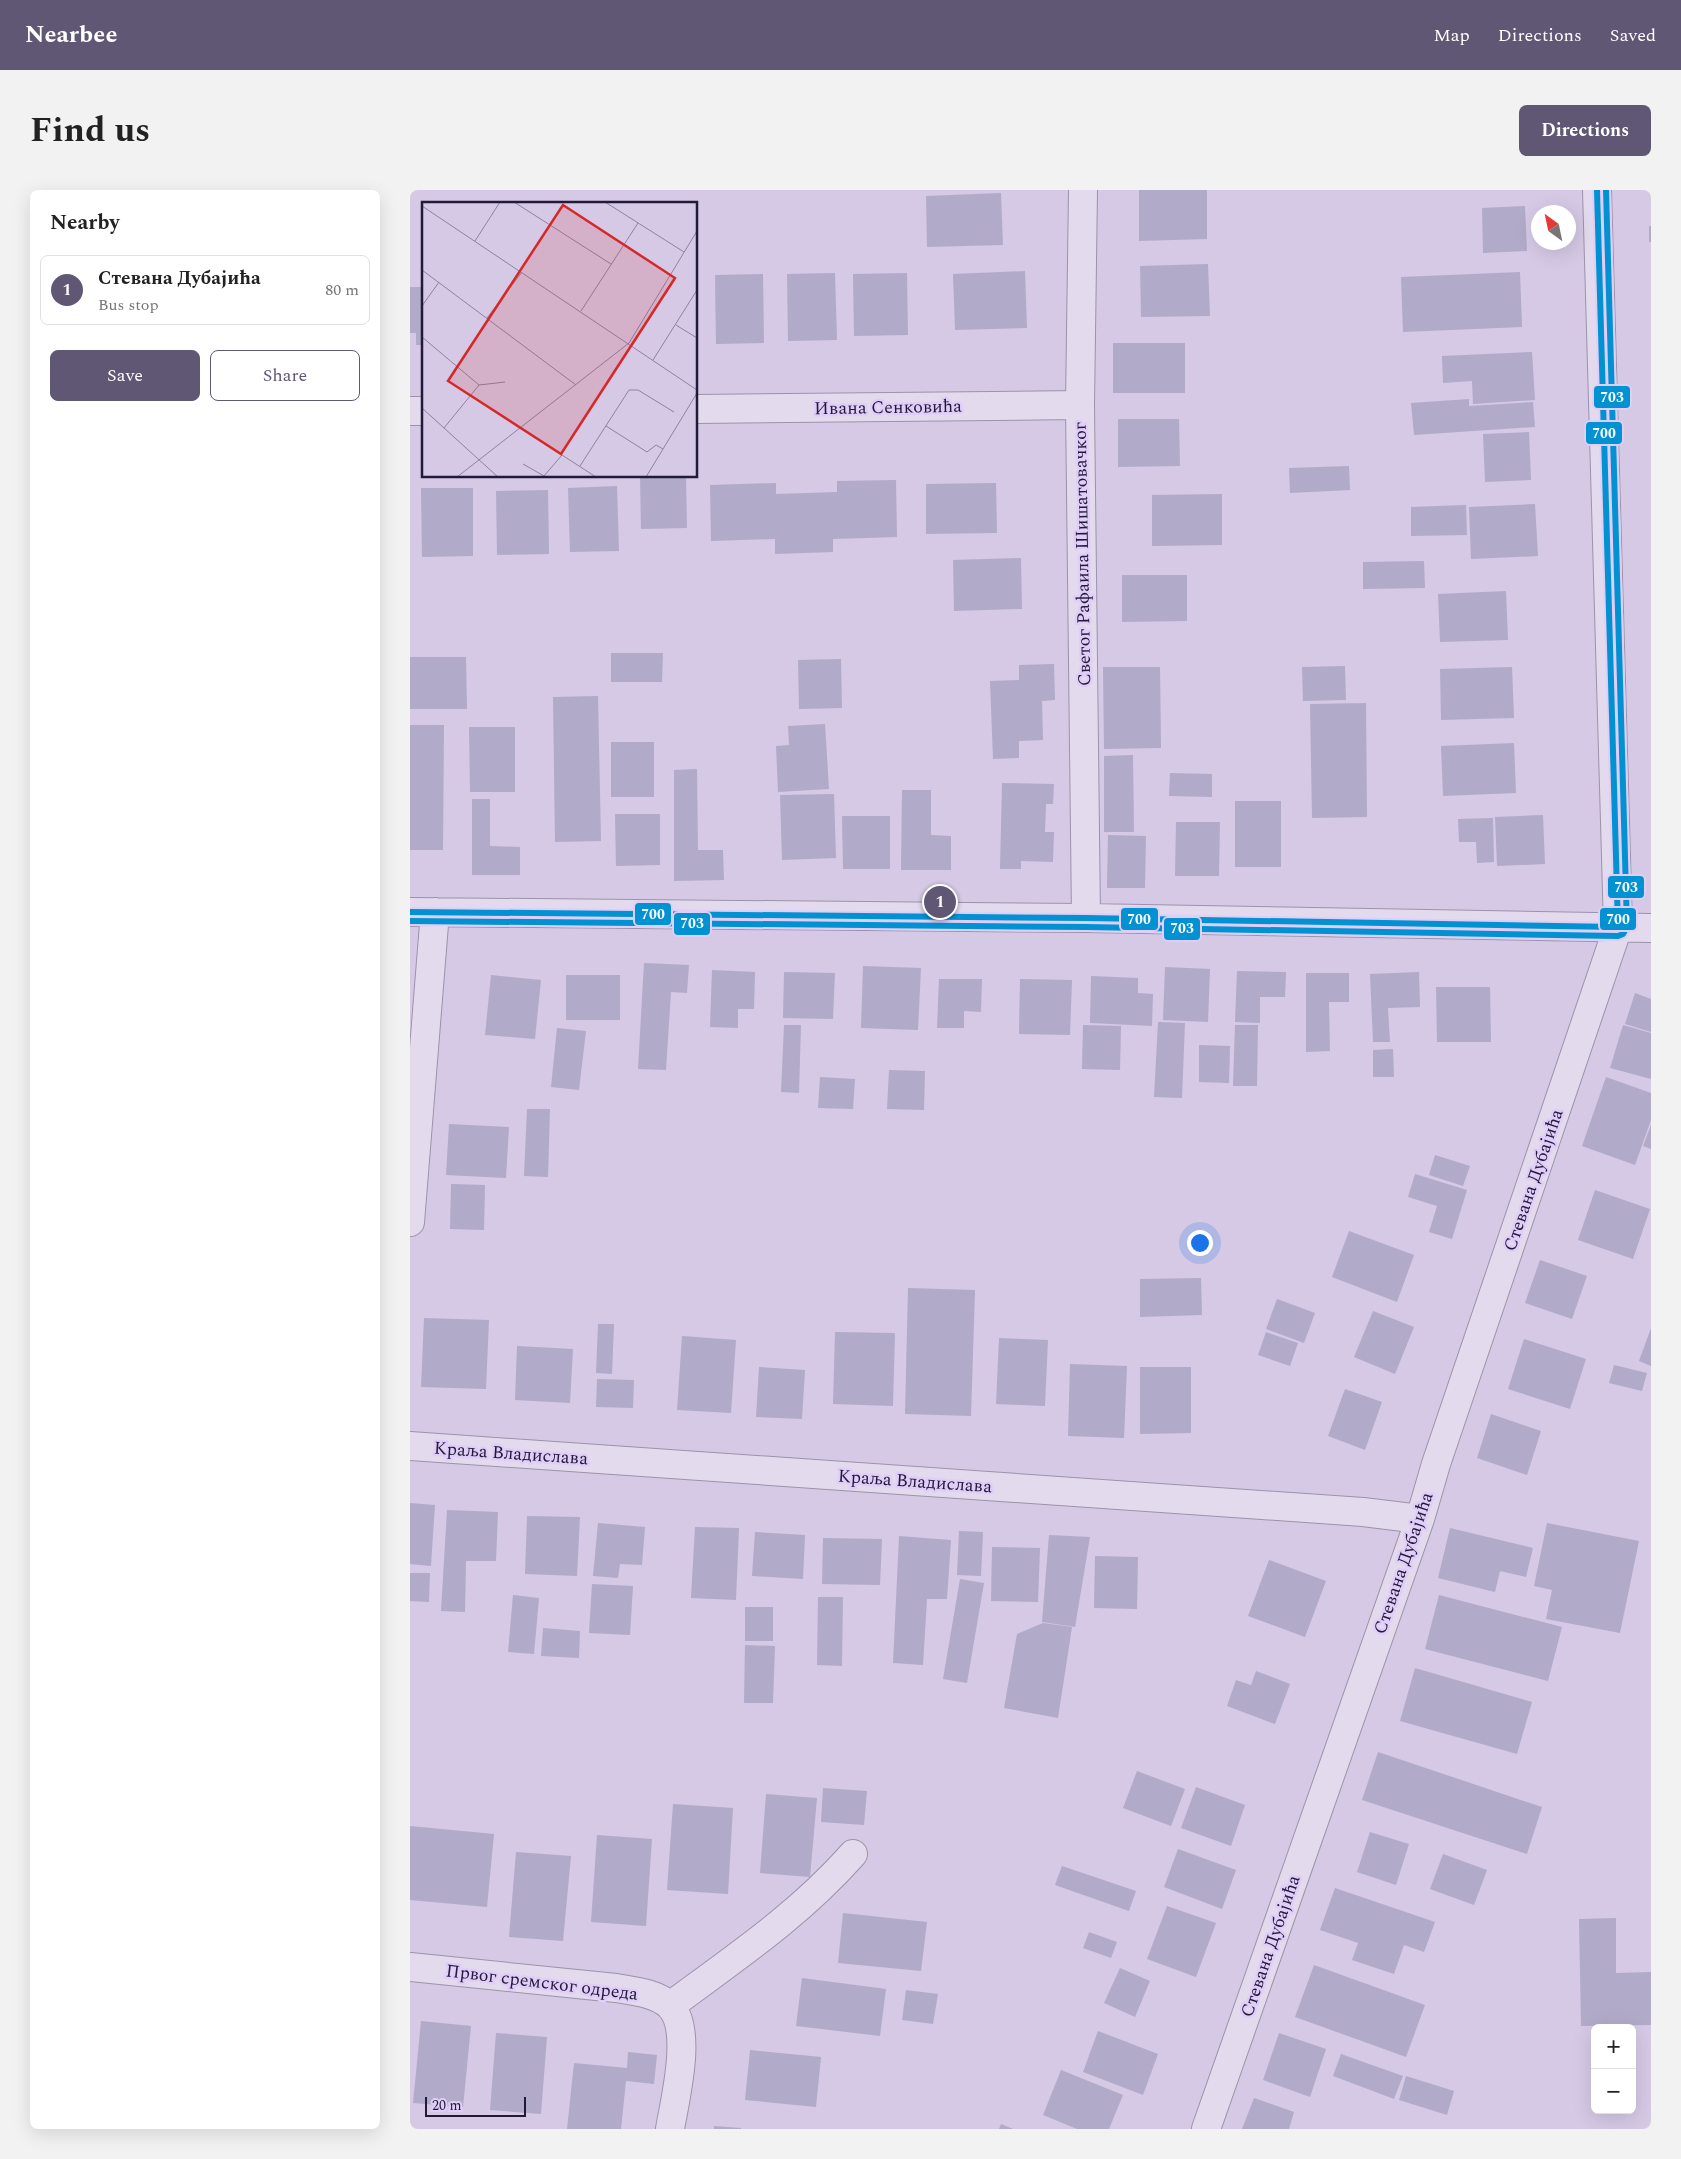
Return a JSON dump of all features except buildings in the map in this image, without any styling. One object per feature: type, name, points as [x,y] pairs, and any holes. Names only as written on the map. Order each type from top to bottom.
[{"type":"street","name":"Светог Рафаила Шишатовачког","points":[[1083,190],[1080,405],[1086,918]]},
{"type":"street","name":"Стевана Дубајића","points":[[1206,2129],[1420,1519],[1439,1455],[1618,927],[1597,190]]},
{"type":"street","name":"Ивана Сенковића","points":[[698,409],[1080,405]]},
{"type":"street","points":[[410,1222],[422,912],[1086,918],[1651,928]]},
{"type":"street","name":"Краља Владислава","points":[[410,1446],[1353,1512],[1420,1519]]},
{"type":"street","points":[[670,2129],[683,2044],[680,2023],[670,2006],[776,1929],[802,1907],[853,1854]]},
{"type":"street","name":"Првог сремског одреда","points":[[410,1967],[616,1988],[648,1994],[670,2006]]},
{"type":"transit line","name":"700","points":[[410,912],[1086,918],[1618,927],[1597,190]]},
{"type":"transit line","name":"703","points":[[410,921],[1086,927],[1618,936],[1623,934],[1627,927],[1606,190]]},
{"type":"place","name":"Стевана Дубајића","points":[[940,902]]}]
